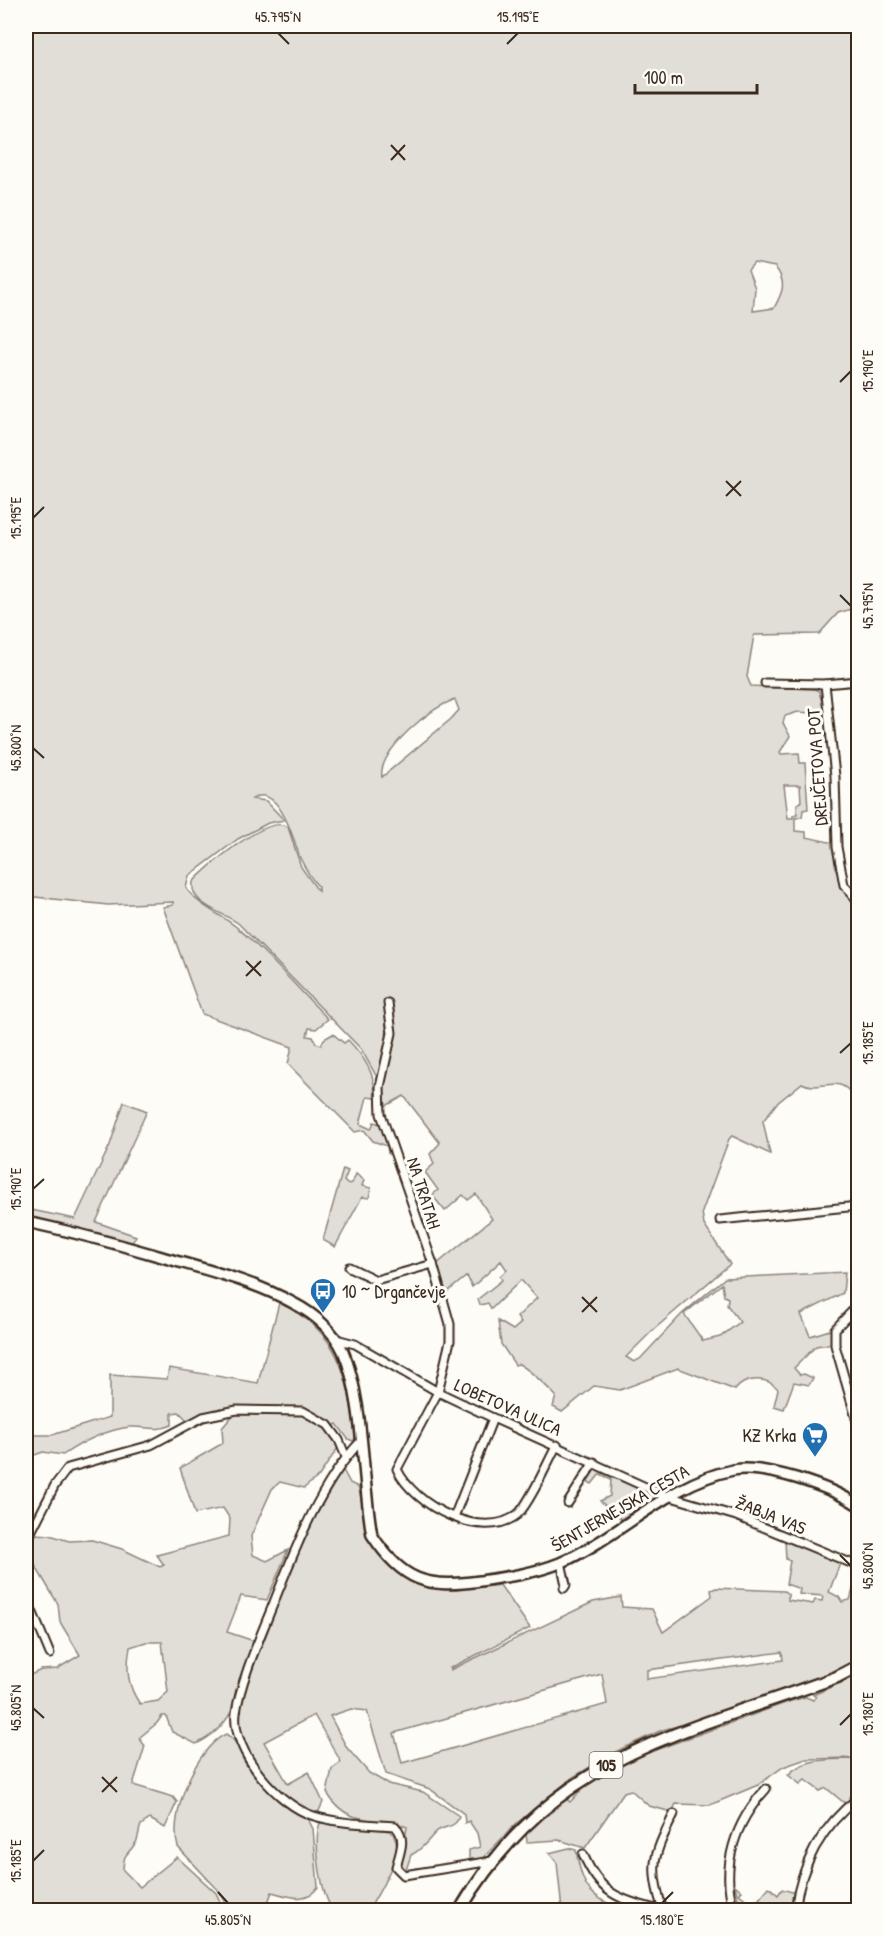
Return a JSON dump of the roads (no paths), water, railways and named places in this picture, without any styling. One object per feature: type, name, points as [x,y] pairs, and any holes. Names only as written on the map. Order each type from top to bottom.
[{"type":"main road","name":"ŠENTJERNEJSKA CESTA","points":[[26,1222],[63,1229],[214,1272],[267,1291],[304,1310],[336,1339],[347,1365],[372,1535],[382,1550],[409,1574],[432,1583],[451,1585],[517,1576],[561,1563],[670,1496],[713,1475],[754,1469],[794,1478],[858,1505]]},
{"type":"main road","name":"105","points":[[460,1911],[492,1861],[550,1802],[612,1761],[655,1741],[837,1677],[858,1666]]},
{"type":"street","points":[[825,684],[858,681]]},
{"type":"street","name":"DREJČETOVA POT","points":[[765,683],[825,684],[835,776],[837,847],[844,885],[858,901]]},
{"type":"street","name":"NA TRATAH","points":[[388,1003],[392,1033],[380,1087],[381,1114],[449,1316],[450,1341],[438,1392],[397,1469],[402,1480],[429,1506],[454,1517]]},
{"type":"street","points":[[720,1220],[858,1206]]},
{"type":"street","points":[[349,1267],[376,1280],[433,1264]]},
{"type":"street","points":[[858,1305],[835,1329],[836,1345],[858,1425]]},
{"type":"street","name":"LOBETOVA ULICA","points":[[336,1339],[354,1344],[438,1392],[493,1418],[670,1496]]},
{"type":"street","points":[[26,1557],[30,1534],[56,1485],[68,1468],[151,1445],[203,1417],[237,1410],[303,1411],[328,1425],[339,1440],[346,1457]]},
{"type":"street","points":[[493,1418],[454,1517],[482,1524],[504,1524],[520,1512],[557,1445]]},
{"type":"street","points":[[360,1442],[346,1457],[296,1549],[265,1625],[236,1713],[238,1736],[260,1776],[308,1814],[395,1826],[401,1833],[402,1840],[396,1867],[399,1872],[411,1875],[492,1861]]},
{"type":"street","points":[[568,1503],[594,1462]]},
{"type":"street","name":"ŽABJA VAS","points":[[670,1496],[736,1516],[858,1566]]},
{"type":"street","points":[[561,1563],[566,1585],[564,1588]]},
{"type":"street","points":[[26,1596],[50,1654]]},
{"type":"street","points":[[734,1911],[728,1892],[727,1872],[731,1851],[750,1810],[766,1790]]},
{"type":"street","points":[[795,1911],[801,1878],[823,1833],[858,1798]]},
{"type":"street","points":[[663,1911],[653,1872],[656,1852],[674,1814]]},
{"type":"street","points":[[583,1854],[593,1877],[608,1891],[631,1902],[659,1911]]},
{"type":"place","name":"10 ~ Drgančevje","points":[[323,1314]]},
{"type":"place","name":"KZ Krka","points":[[815,1458]]}]
